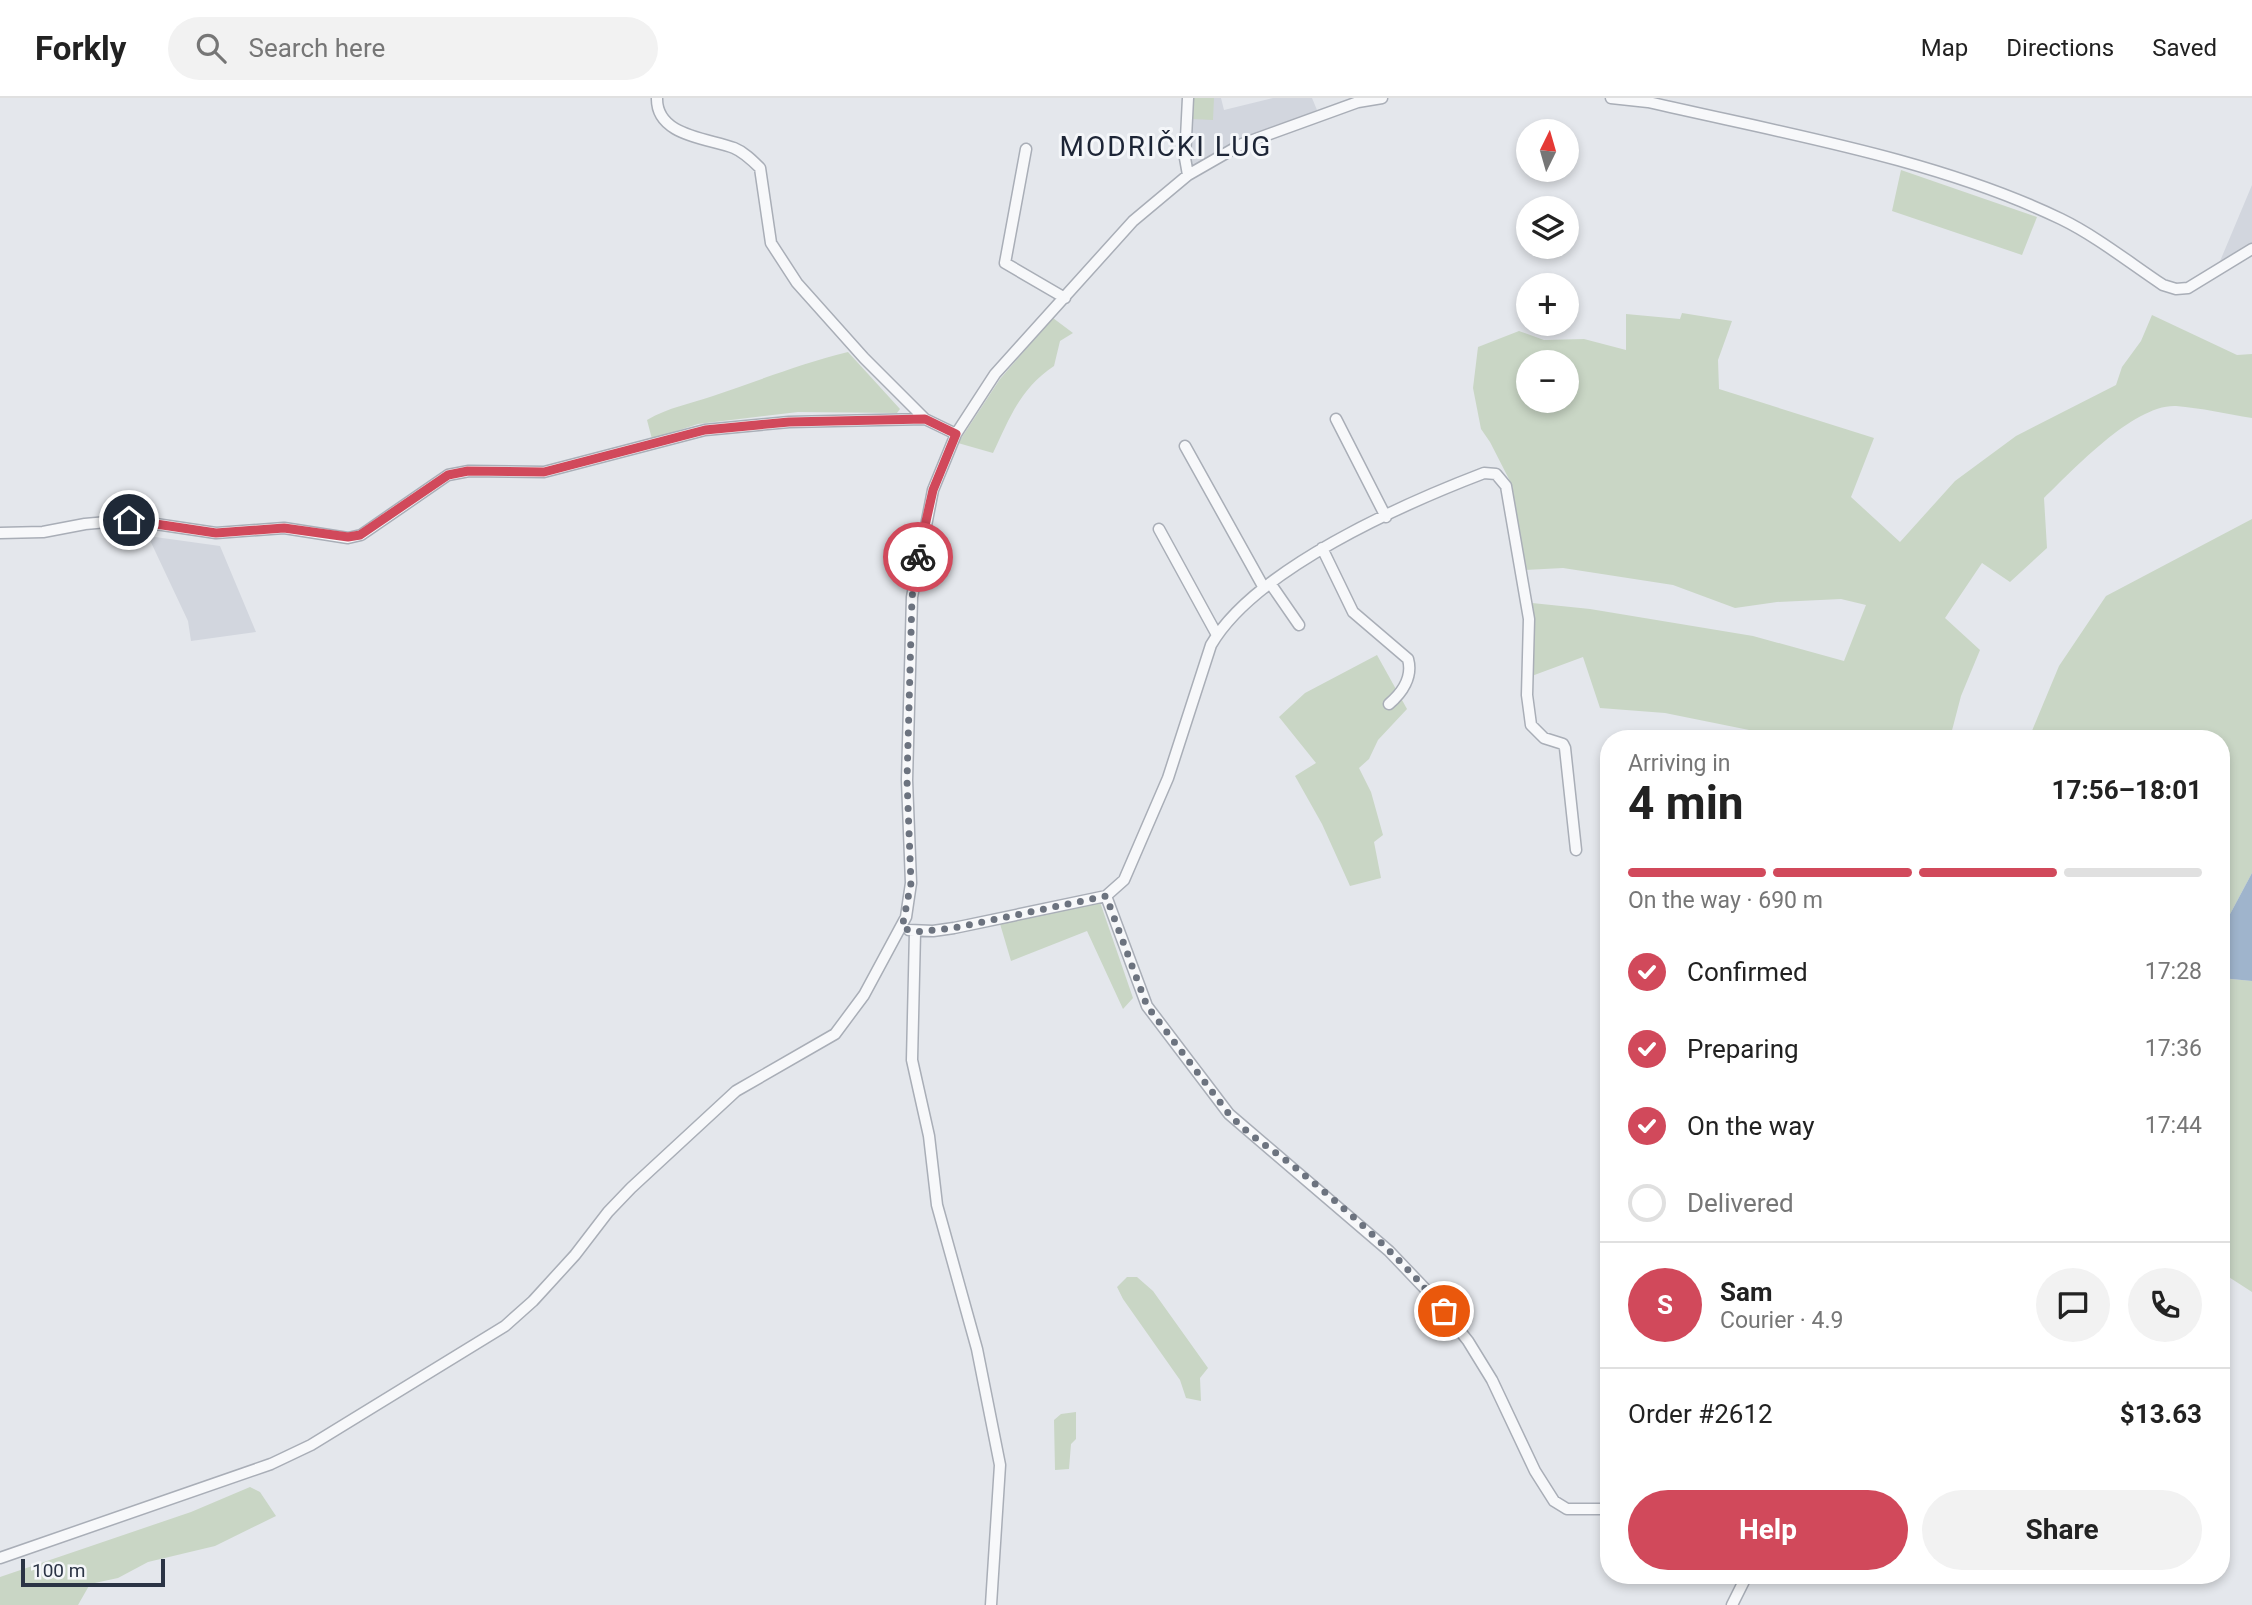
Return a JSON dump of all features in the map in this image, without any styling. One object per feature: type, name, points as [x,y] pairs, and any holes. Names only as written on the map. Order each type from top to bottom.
[{"type":"street","points":[[657,98],[660,117],[671,126],[681,132],[736,148],[760,168],[771,243],[783,264],[816,307],[925,419],[956,434]]},
{"type":"street","points":[[1188,98],[1185,158],[1188,174]]},
{"type":"street","points":[[0,1559],[271,1464],[356,1418],[505,1326],[533,1301],[575,1255],[608,1212],[631,1188],[727,1099],[772,1069],[835,1034],[864,995],[902,928],[911,883],[907,780],[912,597],[933,490],[956,434],[995,374],[1133,221],[1188,174],[1242,144],[1358,103],[1382,98]]},
{"type":"street","points":[[1611,98],[1648,102],[1871,153],[1987,189],[2062,219],[2163,285],[2176,289],[2188,288],[2252,249]]},
{"type":"street","points":[[1688,111],[1692,98]]},
{"type":"street","points":[[1026,149],[1005,264],[1065,298]]},
{"type":"street","points":[[0,533],[43,532],[129,520],[216,533],[284,528],[348,537],[360,535],[448,475],[468,471],[544,472],[705,430],[789,422],[925,419]]},
{"type":"street","points":[[1336,419],[1387,517]]},
{"type":"street","points":[[1185,446],[1267,585],[1299,625]]},
{"type":"street","points":[[902,928],[915,932],[954,928],[1106,896],[1124,880],[1168,778],[1211,645],[1217,635],[1267,585],[1322,548],[1484,472],[1496,474],[1503,480],[1529,619],[1527,695],[1531,725],[1544,738],[1563,744],[1565,748],[1576,849]]},
{"type":"street","points":[[1159,529],[1217,635]]},
{"type":"street","points":[[1322,548],[1353,612],[1408,659],[1408,677],[1402,691],[1389,704]]},
{"type":"street","points":[[1106,896],[1147,1006],[1229,1114],[1389,1251],[1432,1296],[1468,1341],[1492,1380],[1535,1471],[1554,1501],[1567,1509],[1600,1509]]},
{"type":"street","points":[[915,932],[912,1060],[929,1136],[937,1205],[977,1349],[1000,1465],[991,1605]]},
{"type":"street","points":[[1731,1605],[1742,1584]]},
{"type":"shaded area","points":[[1191,98],[1221,98],[1224,110],[1273,98],[1312,98],[1317,110],[1237,143],[1191,168],[1188,157]]},
{"type":"shaded area","points":[[2252,185],[2252,244],[2218,266]]},
{"type":"shaded area","points":[[148,536],[220,546],[256,632],[191,641],[188,621]]},
{"type":"green space","points":[[1193,98],[1214,98],[1213,120],[1192,119]]},
{"type":"green space","points":[[1901,170],[2037,217],[2022,255],[1892,211]]},
{"type":"green space","points":[[1682,313],[1732,321],[1718,360],[1719,389],[1874,438],[1851,497],[1900,542],[1955,481],[2016,436],[2116,385],[2122,367],[2141,341],[2152,315],[2237,355],[2252,354],[2252,418],[2176,406],[2159,408],[2123,427],[2105,441],[2044,498],[2047,548],[2010,582],[1982,563],[1945,618],[1980,650],[1961,696],[1952,730],[1749,730],[1665,713],[1600,708],[1583,657],[1529,677],[1534,640],[1532,603],[1590,609],[1753,636],[1844,661],[1866,605],[1841,599],[1777,602],[1735,608],[1673,585],[1563,568],[1525,570],[1512,485],[1481,429],[1473,388],[1478,347],[1516,332],[1516,336],[1533,336],[1544,340],[1584,339],[1626,350],[1626,314],[1680,319]]},
{"type":"green space","points":[[1053,318],[1073,333],[1060,341],[1054,366],[1024,394],[993,453],[958,443],[1000,379]]},
{"type":"green space","points":[[848,352],[900,409],[897,413],[798,412],[698,424],[652,439],[647,420],[663,412]]},
{"type":"green space","points":[[2252,519],[2252,873],[2230,914],[2230,730],[2032,730],[2059,666],[2106,596]]},
{"type":"green space","points":[[1377,655],[1407,709],[1378,740],[1369,759],[1359,768],[1371,792],[1383,835],[1374,842],[1381,878],[1350,886],[1322,824],[1295,776],[1316,763],[1279,717],[1305,693]]},
{"type":"green space","points":[[1100,902],[1133,998],[1123,1009],[1087,931],[1011,961],[998,917]]},
{"type":"green space","points":[[2230,979],[2252,981],[2252,1292],[2230,1278]]},
{"type":"green space","points":[[1127,1277],[1137,1277],[1153,1291],[1208,1368],[1200,1378],[1201,1401],[1186,1398],[1180,1380],[1123,1299],[1117,1287]]},
{"type":"green space","points":[[1076,1412],[1076,1439],[1071,1444],[1069,1469],[1055,1470],[1054,1420],[1061,1414]]},
{"type":"green space","points":[[250,1487],[260,1492],[276,1516],[215,1546],[148,1562],[118,1578],[90,1584],[78,1605],[0,1605],[0,1577],[191,1512]]},
{"type":"water","points":[[2252,873],[2252,981],[2230,979],[2230,914]]},
{"type":"way so far","points":[[918,557],[912,597],[907,780],[911,883],[902,928],[915,932],[954,928],[1106,896],[1147,1006],[1229,1114],[1389,1251],[1444,1311]]},
{"type":"district","name":"MODRIČKI LUG","points":[[1166,146]]},
{"type":"route","points":[[129,520],[216,533],[284,528],[348,537],[360,535],[448,475],[468,471],[544,472],[705,430],[789,422],[925,419],[956,434],[933,490],[918,557]]}]
